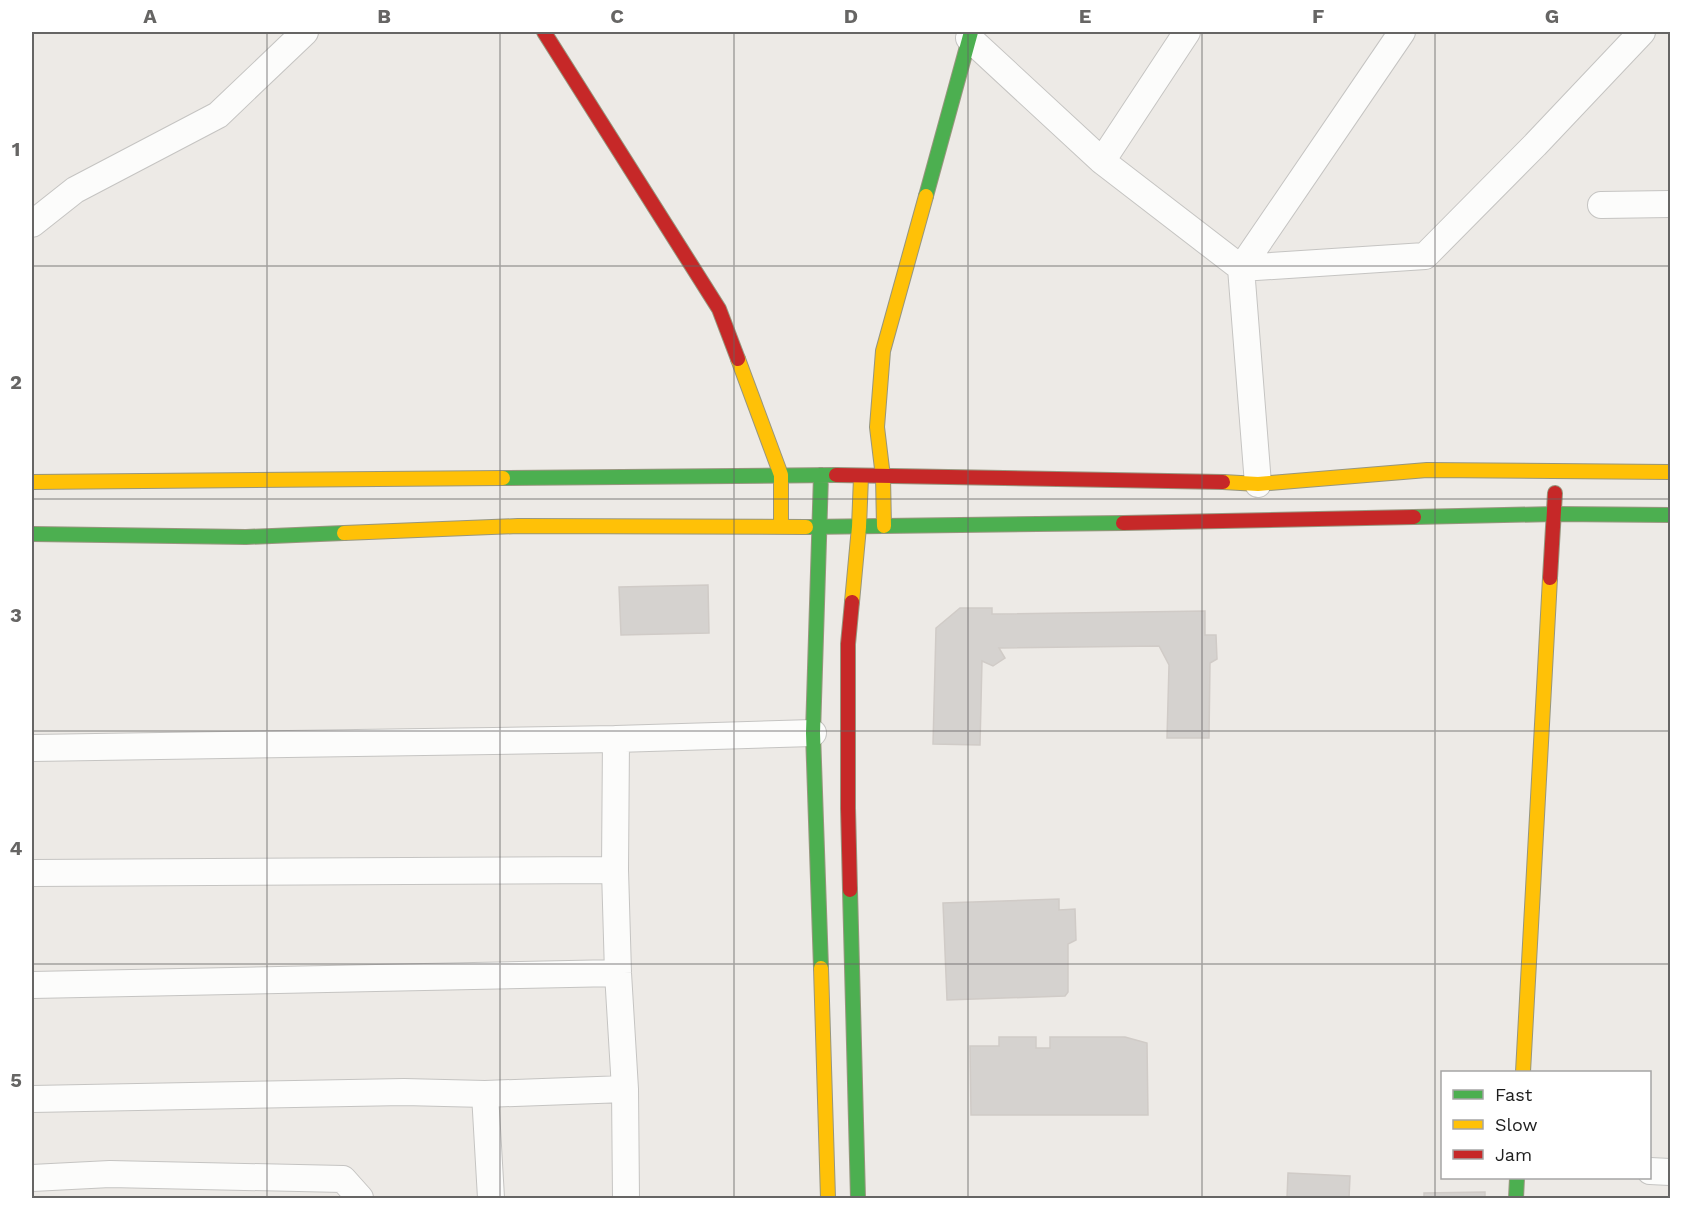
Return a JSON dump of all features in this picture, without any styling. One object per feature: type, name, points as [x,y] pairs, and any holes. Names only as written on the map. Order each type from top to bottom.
[{"type":"street","points":[[32,224],[75,190],[218,115],[305,32]]},
{"type":"street","points":[[544,32],[719,309],[781,475],[781,527]]},
{"type":"street","points":[[1102,161],[1187,32]]},
{"type":"street","points":[[1258,484],[1241,268],[1402,32]]},
{"type":"street","points":[[884,526],[883,477],[877,427],[884,351],[970,35],[1102,161],[1241,268],[1425,256],[1642,32]]},
{"type":"street","points":[[1601,205],[1671,204]]},
{"type":"street","points":[[32,482],[821,475],[1258,484],[1427,471],[1671,472]]},
{"type":"street","points":[[1523,1071],[1555,514],[1555,471]]},
{"type":"street","points":[[821,475],[813,733],[828,1198]]},
{"type":"street","points":[[858,1198],[848,784],[848,644],[859,527],[861,477]]},
{"type":"street","points":[[32,534],[246,537],[518,526],[859,527],[1555,514],[1671,515]]},
{"type":"street","points":[[32,748],[616,739],[813,733]]},
{"type":"street","points":[[616,739],[615,870],[618,973],[626,1089],[626,1198]]},
{"type":"street","points":[[32,873],[615,870]]},
{"type":"street","points":[[32,985],[618,973]]},
{"type":"street","points":[[32,1099],[404,1092],[485,1094],[626,1089]]},
{"type":"street","points":[[485,1094],[492,1198]]},
{"type":"street","points":[[1651,1171],[1671,1172]]},
{"type":"street","points":[[32,1178],[110,1174],[343,1179],[360,1198]]},
{"type":"street","points":[[1516,1198],[1517,1179]]},
{"type":"building","points":[[708,585],[709,633],[621,635],[619,587]]},
{"type":"building","points":[[960,608],[992,608],[992,614],[1205,611],[1205,635],[1216,635],[1217,659],[1210,663],[1209,738],[1167,738],[1169,665],[1159,646],[999,648],[1005,658],[993,666],[982,661],[980,745],[933,744],[936,628]]},
{"type":"building","points":[[1059,899],[1059,910],[1075,909],[1076,940],[1068,944],[1068,992],[1065,996],[947,1000],[943,903]]},
{"type":"building","points":[[999,1037],[1036,1037],[1036,1048],[1050,1048],[1050,1037],[1125,1037],[1147,1043],[1148,1115],[971,1115],[970,1046],[999,1046]]},
{"type":"building","points":[[1288,1173],[1350,1176],[1349,1198],[1287,1198]]},
{"type":"building","points":[[1485,1192],[1485,1198],[1424,1198],[1424,1193]]},
{"type":"traffic: fast","points":[[926,196],[971,32]]},
{"type":"traffic: fast","points":[[821,475],[813,733],[821,968]]},
{"type":"traffic: fast","points":[[503,478],[836,475]]},
{"type":"traffic: fast","points":[[1414,517],[1555,514],[1670,515]]},
{"type":"traffic: fast","points":[[806,527],[1123,523]]},
{"type":"traffic: fast","points":[[32,534],[246,537],[344,533]]},
{"type":"traffic: fast","points":[[850,890],[858,1198]]},
{"type":"traffic: fast","points":[[1516,1198],[1517,1179]]},
{"type":"traffic: slow","points":[[884,526],[883,477],[877,427],[883,351],[926,196]]},
{"type":"traffic: slow","points":[[738,359],[781,475],[781,527]]},
{"type":"traffic: slow","points":[[1223,482],[1258,484],[1427,470],[1670,472]]},
{"type":"traffic: slow","points":[[852,602],[861,477]]},
{"type":"traffic: slow","points":[[32,482],[503,478]]},
{"type":"traffic: slow","points":[[344,533],[518,526],[806,527]]},
{"type":"traffic: slow","points":[[1523,1071],[1550,578]]},
{"type":"traffic: slow","points":[[821,968],[828,1198]]},
{"type":"traffic: jam","points":[[544,32],[719,309],[738,359]]},
{"type":"traffic: jam","points":[[836,475],[1223,482]]},
{"type":"traffic: jam","points":[[1550,578],[1555,493]]},
{"type":"traffic: jam","points":[[1123,523],[1414,517]]},
{"type":"traffic: jam","points":[[850,890],[848,644],[852,602]]}]
